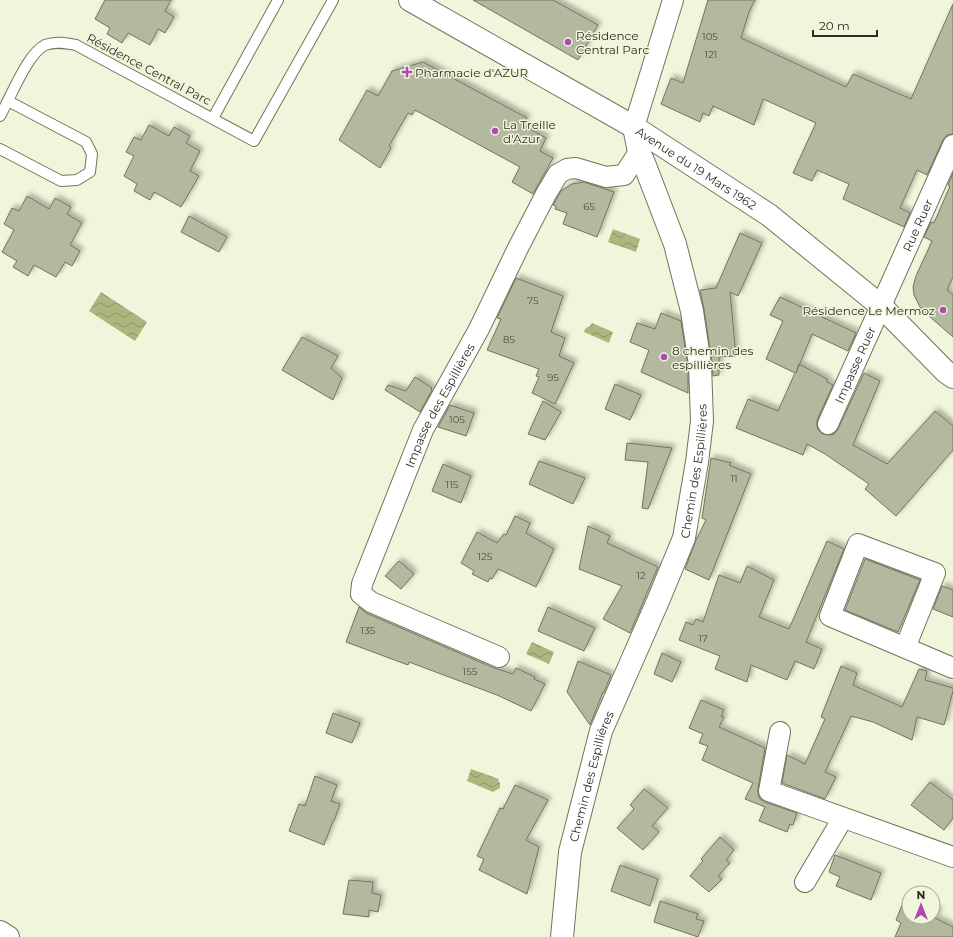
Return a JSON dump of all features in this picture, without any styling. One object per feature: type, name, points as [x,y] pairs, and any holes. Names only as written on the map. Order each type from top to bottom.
[{"type":"main road","name":"Avenue du 19 Mars 1962","points":[[410,0],[634,127],[769,215],[881,306],[946,372],[953,377]]},
{"type":"main road","name":"Chemin des Espillières","points":[[562,937],[570,852],[601,731],[684,538],[697,462],[702,421],[700,365],[692,311],[675,244],[639,152],[634,127]]},
{"type":"main road","points":[[0,932],[8,937]]},
{"type":"street","name":"Chemin des Espillières","points":[[634,127],[674,0]]},
{"type":"street","name":"Rue Ruer","points":[[881,306],[953,145]]},
{"type":"street","name":"Impasse des Espillières","points":[[499,656],[371,602],[361,594],[362,584],[423,430],[479,329],[525,234],[558,174],[567,169],[576,168],[606,177],[624,175],[639,152]]},
{"type":"street","name":"Impasse Ruer","points":[[828,424],[881,306]]},
{"type":"street","points":[[905,648],[935,574],[858,544],[830,616],[905,648],[953,668]]},
{"type":"street","points":[[780,732],[769,791],[953,857]]},
{"type":"street","points":[[805,882],[843,818]]},
{"type":"lane","name":"Résidence Central Parc","points":[[213,118],[278,0]]},
{"type":"lane","name":"Résidence Central Parc","points":[[0,116],[29,60],[37,51],[46,45],[60,42],[76,45],[254,141],[333,0]]},
{"type":"lane","points":[[0,149],[61,181],[77,180],[90,172],[92,154],[86,142],[8,101]]},
{"type":"water","points":[[613,229],[640,239],[636,252],[608,242]]},
{"type":"water","points":[[101,292],[147,322],[135,341],[89,311]]},
{"type":"water","points":[[592,323],[613,332],[609,343],[584,332],[585,329]]},
{"type":"water","points":[[532,642],[554,652],[549,664],[526,654]]},
{"type":"water","points":[[471,769],[499,779],[498,781],[500,783],[500,788],[493,792],[467,781]]},
{"type":"building","points":[[105,0],[171,0],[165,11],[174,17],[165,33],[158,29],[150,45],[128,33],[122,43],[107,34],[110,28],[95,19]]},
{"type":"building","name":"Résidence Central Parc","points":[[473,0],[553,0],[598,25],[578,60]]},
{"type":"building","points":[[708,0],[755,0],[749,12],[741,38],[846,87],[853,74],[911,99],[953,4],[953,134],[947,135],[943,140],[927,175],[917,170],[900,208],[910,213],[904,227],[843,199],[849,184],[817,170],[812,181],[793,173],[816,123],[763,99],[754,125],[713,106],[709,116],[703,113],[700,122],[661,104],[671,78],[683,83]]},
{"type":"building","name":"La Treille d'Azur","points":[[423,62],[527,118],[523,125],[546,138],[540,151],[553,158],[533,194],[512,182],[520,167],[415,110],[412,115],[408,113],[389,146],[391,148],[380,168],[339,140],[367,90],[378,96],[392,71]]},
{"type":"building","points":[[149,125],[169,136],[174,127],[190,136],[186,143],[200,151],[190,171],[199,176],[181,207],[154,192],[150,200],[134,191],[137,184],[124,176],[134,156],[126,152],[134,137],[141,140]]},
{"type":"building","points":[[953,173],[953,277],[947,290],[953,295],[953,337],[921,309],[914,295],[913,287],[916,276],[932,241],[924,237],[931,222],[934,223],[950,186],[948,185]]},
{"type":"building","points":[[584,182],[614,192],[597,237],[563,224],[567,213],[555,209],[556,206],[553,205],[561,191],[572,184]]},
{"type":"building","points":[[27,196],[49,209],[55,198],[71,207],[67,214],[82,223],[70,245],[80,251],[72,266],[65,262],[56,277],[34,265],[28,276],[13,267],[17,261],[2,252],[14,230],[4,224],[12,208],[19,211]]},
{"type":"building","points":[[189,216],[227,237],[219,252],[181,232]]},
{"type":"building","points":[[740,233],[762,243],[738,296],[730,292],[736,356],[719,357],[719,375],[713,376],[700,290],[716,288]]},
{"type":"building","points":[[516,278],[563,296],[551,332],[565,338],[559,356],[574,363],[555,404],[532,393],[539,377],[536,376],[539,369],[487,350],[501,319],[497,318]]},
{"type":"building","points":[[780,297],[856,333],[848,351],[812,334],[800,364],[827,379],[827,382],[833,385],[817,420],[818,430],[823,434],[834,434],[838,429],[864,373],[880,381],[853,445],[887,464],[935,411],[953,426],[953,450],[896,516],[865,489],[869,484],[825,454],[807,444],[803,455],[736,428],[748,399],[778,411],[795,373],[766,359],[783,321],[770,315]]},
{"type":"building","name":"8 chemin des espillières","points":[[661,313],[681,321],[688,366],[688,393],[641,372],[649,350],[630,342],[637,323],[655,329]]},
{"type":"building","points":[[302,337],[338,356],[331,368],[342,378],[333,400],[282,370]]},
{"type":"building","points":[[415,377],[432,388],[420,412],[385,390],[388,385],[406,391]]},
{"type":"building","points":[[615,384],[641,395],[630,420],[605,409]]},
{"type":"building","points":[[543,401],[561,412],[545,440],[528,434]]},
{"type":"building","points":[[450,405],[474,413],[466,436],[438,427]]},
{"type":"building","points":[[627,443],[672,448],[648,509],[642,508],[648,462],[625,460]]},
{"type":"building","points":[[711,458],[731,463],[729,465],[751,474],[709,580],[685,569],[696,540],[706,520],[702,518]]},
{"type":"building","points":[[539,461],[585,478],[573,504],[529,484]]},
{"type":"building","points":[[443,464],[471,476],[461,503],[432,491]]},
{"type":"building","points":[[515,516],[530,523],[526,533],[554,549],[536,587],[498,569],[492,579],[490,578],[488,582],[472,574],[474,571],[461,563],[477,532],[497,543],[504,534],[506,535]]},
{"type":"building","points":[[588,526],[610,536],[607,543],[658,567],[630,633],[603,619],[622,586],[579,569]]},
{"type":"building","points":[[827,541],[844,549],[806,642],[822,649],[814,669],[795,661],[787,680],[751,665],[747,682],[715,669],[720,656],[679,640],[686,622],[693,625],[696,619],[703,622],[719,575],[740,583],[747,566],[774,580],[759,617],[789,629]]},
{"type":"building","points":[[865,559],[920,580],[898,632],[845,610]]},
{"type":"building","points":[[399,561],[414,574],[401,589],[385,576]]},
{"type":"building","points":[[942,586],[953,590],[953,617],[933,609]]},
{"type":"building","points":[[359,607],[366,613],[494,668],[513,674],[516,668],[535,677],[534,679],[545,684],[531,711],[497,695],[409,662],[408,665],[346,642]]},
{"type":"building","points":[[548,607],[595,628],[584,651],[538,631]]},
{"type":"building","points":[[662,653],[681,662],[672,682],[654,674]]},
{"type":"building","points":[[578,661],[611,675],[590,725],[567,692]]},
{"type":"building","points":[[841,666],[857,673],[853,685],[902,707],[919,669],[927,671],[925,680],[953,688],[953,691],[944,725],[917,717],[912,740],[873,722],[851,716],[825,772],[836,777],[825,799],[782,783],[787,755],[805,764],[825,719],[821,717]]},
{"type":"building","points":[[701,700],[724,710],[721,716],[724,717],[719,727],[765,748],[758,794],[760,799],[765,802],[797,813],[793,825],[790,824],[787,832],[759,821],[765,807],[745,799],[753,783],[702,760],[708,746],[699,743],[703,734],[689,728]]},
{"type":"building","points":[[333,713],[360,723],[352,743],[326,733]]},
{"type":"building","points":[[315,776],[337,785],[331,801],[340,804],[324,845],[289,831],[299,804],[305,806]]},
{"type":"building","points":[[930,782],[953,800],[953,818],[944,830],[911,805]]},
{"type":"building","points":[[515,785],[548,800],[526,840],[539,847],[527,894],[479,870],[484,859],[477,856],[500,808],[503,809]]},
{"type":"building","points":[[644,789],[668,808],[652,826],[659,832],[643,850],[617,828],[634,809],[630,805]]},
{"type":"building","points":[[720,837],[734,850],[726,860],[730,863],[718,876],[722,879],[709,892],[690,876],[703,861],[701,859]]},
{"type":"building","points":[[835,855],[881,873],[871,900],[836,886],[840,877],[829,872]]},
{"type":"building","points":[[620,865],[658,879],[650,906],[611,891]]},
{"type":"building","points":[[349,880],[373,882],[372,893],[381,895],[378,912],[369,910],[369,917],[343,914]]},
{"type":"building","points":[[660,901],[698,914],[696,919],[704,921],[698,937],[654,922]]},
{"type":"building","points":[[901,908],[901,923],[896,920]]},
{"type":"building","points":[[941,921],[953,927],[953,937],[895,937],[901,923],[901,925],[941,925]]},
{"type":"place","name":"Résidence Central Parc","points":[[568,42]]},
{"type":"place","name":"Pharmacie d'AZUR","points":[[407,72]]},
{"type":"place","name":"La Treille d'Azur","points":[[495,131]]},
{"type":"place","name":"Résidence Le Mermoz","points":[[943,310]]},
{"type":"place","name":"8 chemin des espillières","points":[[664,357]]}]
